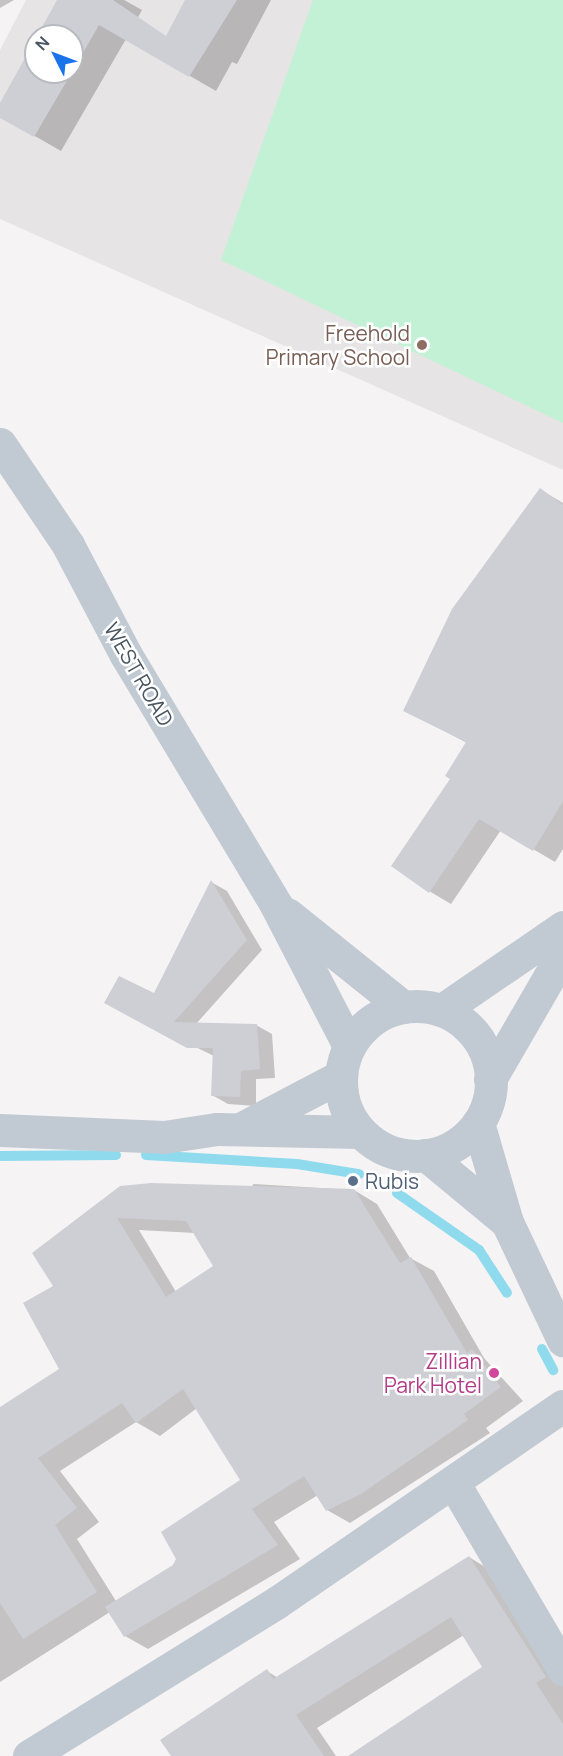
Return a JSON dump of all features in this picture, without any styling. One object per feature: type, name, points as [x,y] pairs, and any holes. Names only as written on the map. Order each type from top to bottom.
[{"type":"street","name":"WEST ROAD","points":[[0,444],[68,545],[126,655],[276,905],[345,1061]]},
{"type":"street","name":"WEST ROAD","points":[[276,905],[403,1007]]},
{"type":"street","points":[[442,1011],[563,927]]},
{"type":"street","points":[[563,953],[490,1079],[478,1123],[507,1222],[563,1340]]},
{"type":"street","points":[[237,1130],[345,1061],[372,1020],[403,1007],[442,1011],[477,1037],[490,1079]]},
{"type":"street","points":[[345,1061],[342,1096],[360,1132],[390,1152],[426,1155],[446,1149],[478,1123]]},
{"type":"street","points":[[0,1130],[164,1137],[237,1130],[360,1132]]},
{"type":"street","points":[[426,1155],[507,1222]]},
{"type":"street","points":[[43,1752],[276,1603],[563,1406]]},
{"type":"street","points":[[453,1482],[563,1669]]},
{"type":"shaded area","name":"Freehold Primary School","points":[[26,0],[563,0],[563,470],[0,219],[0,50]]},
{"type":"green space","points":[[313,0],[563,0],[563,423],[221,260]]},
{"type":"building","points":[[57,0],[113,0],[166,36],[185,0],[237,0],[189,77],[99,25],[84,51],[84,24],[44,24]]},
{"type":"building","points":[[24,60],[24,84],[65,84],[34,137],[0,118],[0,103]]},
{"type":"building","points":[[540,488],[563,505],[563,801],[533,851],[479,819],[429,893],[391,866],[450,779],[445,776],[466,742],[403,711],[452,609]]},
{"type":"building","points":[[211,880],[247,940],[174,1022],[257,1024],[260,1069],[241,1071],[240,1097],[211,1096],[213,1048],[187,1048],[104,1003],[119,976],[154,993]]},
{"type":"building","points":[[151,1183],[354,1189],[400,1263],[411,1257],[467,1353],[472,1349],[501,1387],[464,1414],[468,1420],[361,1494],[326,1511],[304,1476],[252,1509],[278,1545],[124,1637],[105,1607],[173,1565],[176,1559],[161,1532],[240,1480],[183,1389],[136,1423],[122,1403],[38,1458],[77,1508],[55,1525],[97,1592],[23,1639],[0,1603],[0,1407],[59,1369],[23,1303],[53,1286],[32,1253],[120,1186]],"holes":[[[117,1218],[186,1221],[213,1266],[166,1297]]]},
{"type":"building","points":[[469,1556],[546,1677],[536,1683],[563,1724],[563,1756],[348,1756],[482,1667],[451,1617],[296,1715],[324,1756],[171,1756],[160,1740],[267,1669],[273,1679]]},
{"type":"waterway","points":[[0,1156],[116,1155]]},
{"type":"waterway","points":[[146,1155],[297,1164],[359,1174]]},
{"type":"waterway","points":[[397,1193],[479,1250],[507,1293]]},
{"type":"waterway","points":[[542,1349],[553,1370]]},
{"type":"place","name":"Freehold Primary School","points":[[422,345]]},
{"type":"place","name":"Rubis","points":[[353,1181]]},
{"type":"place","name":"Zillian Park Hotel","points":[[494,1373]]}]
